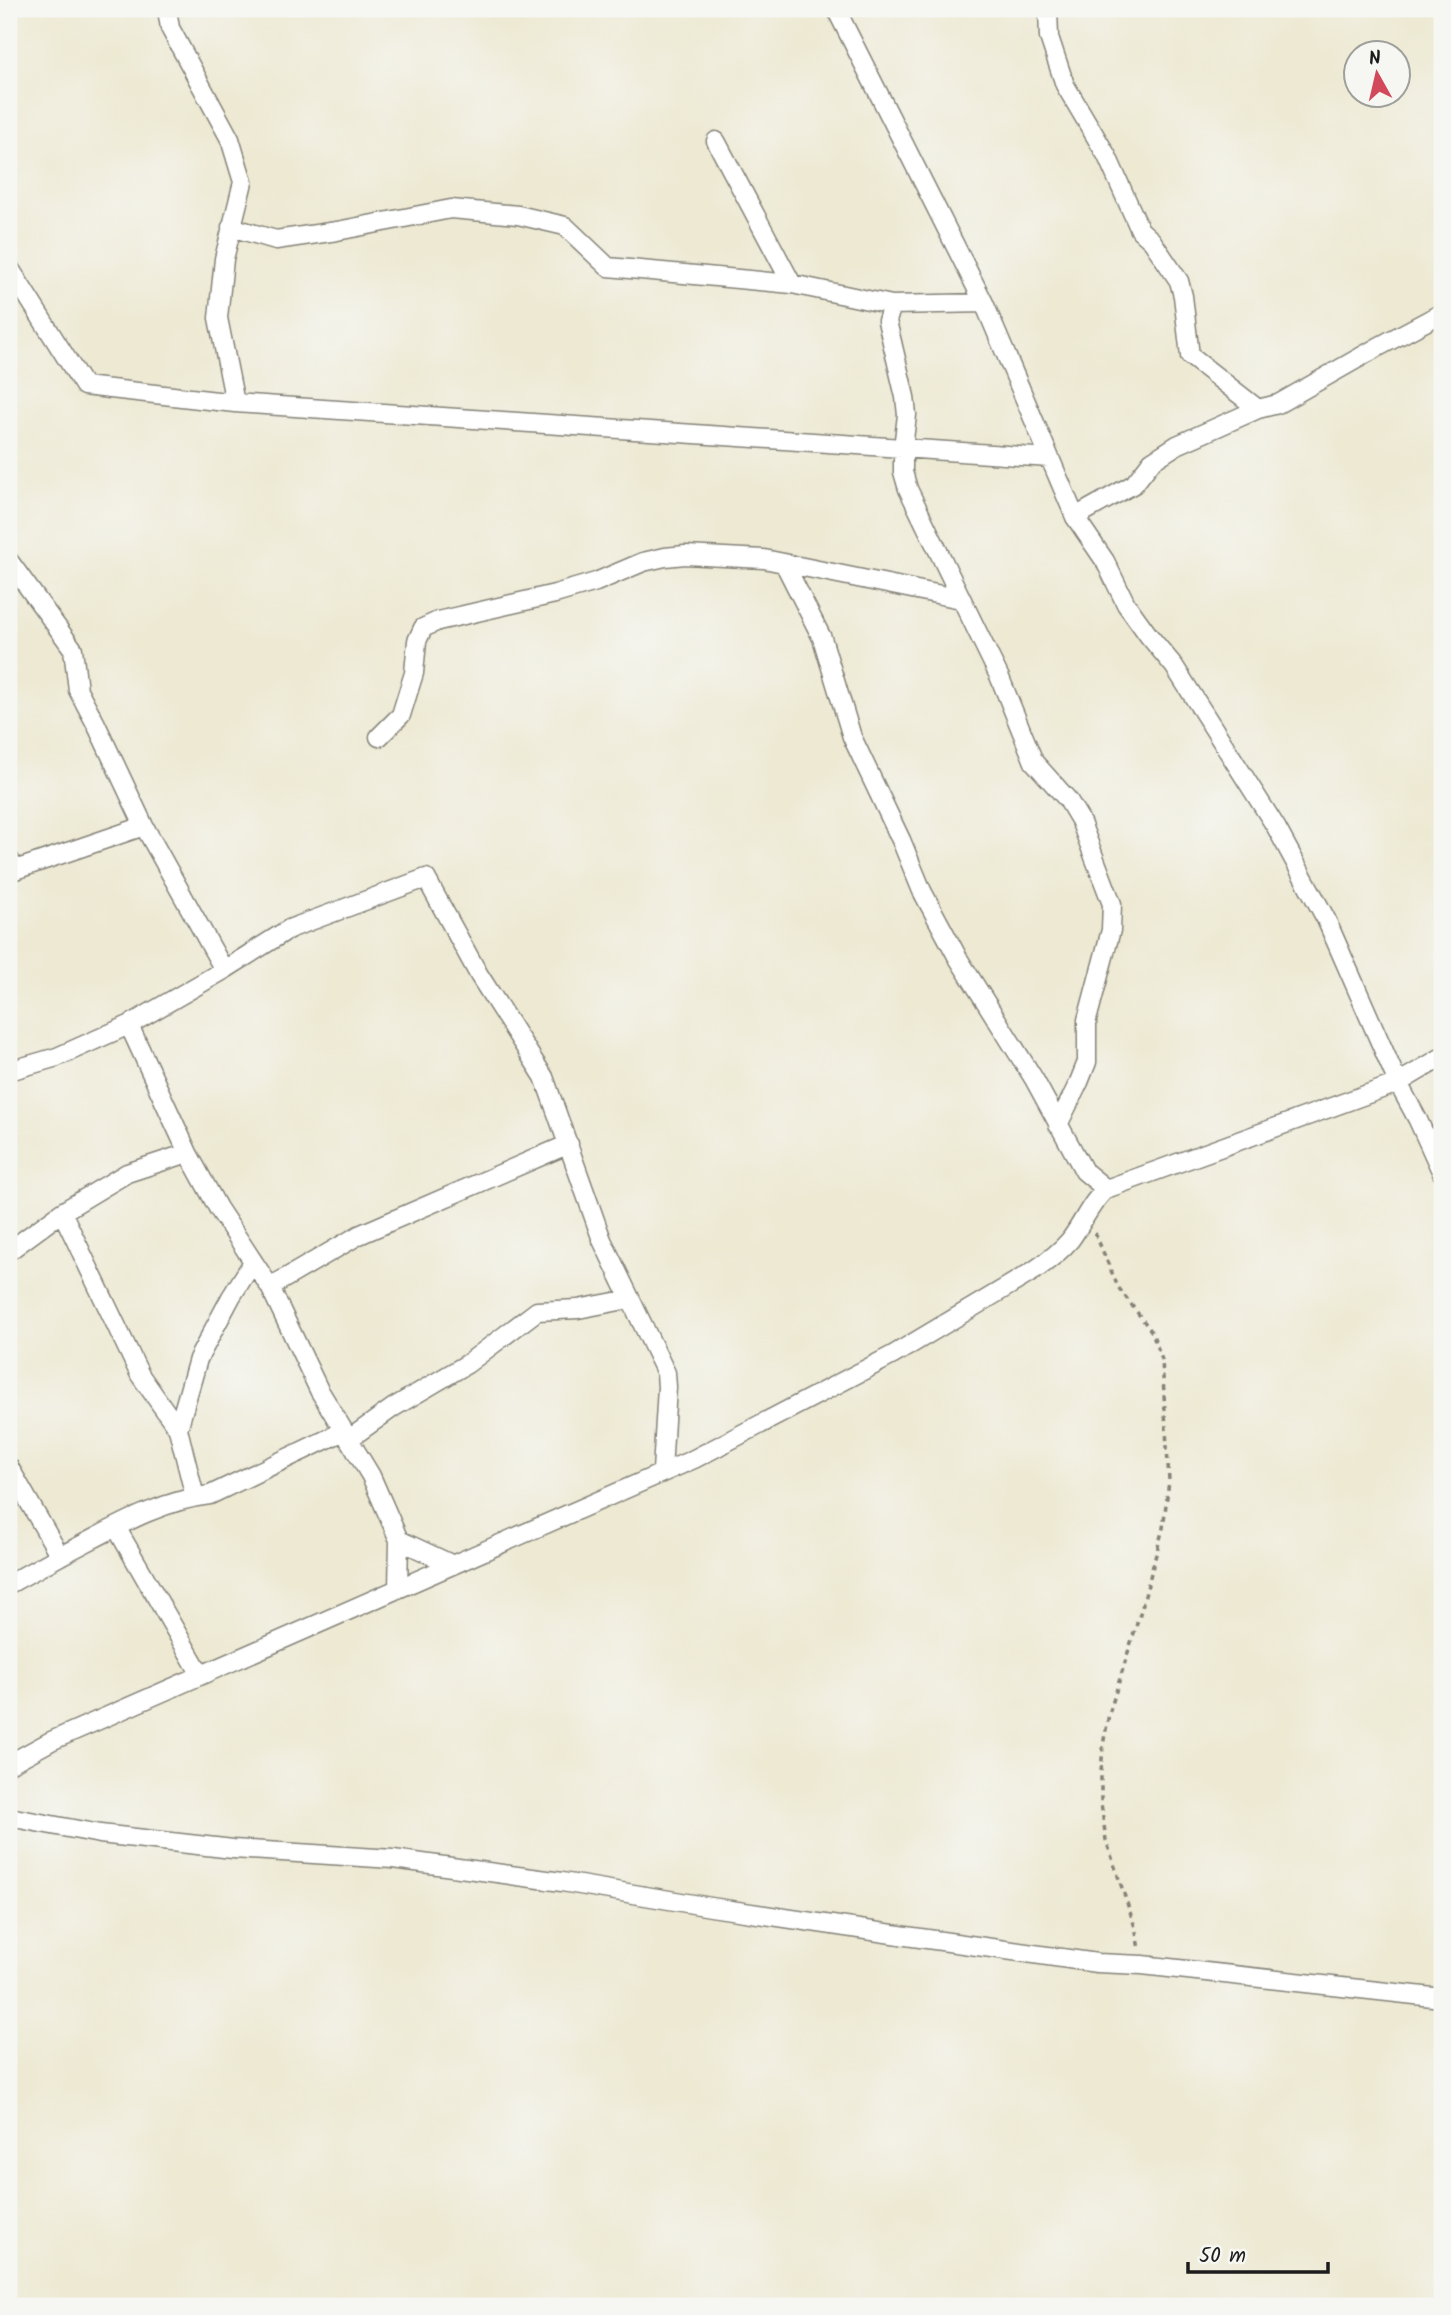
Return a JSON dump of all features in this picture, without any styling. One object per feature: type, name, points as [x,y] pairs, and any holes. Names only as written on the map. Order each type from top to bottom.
[{"type":"street","points":[[167,9],[170,27],[230,139],[243,182],[224,259],[218,318],[235,404]]},
{"type":"street","points":[[836,9],[984,303],[1075,517],[1105,562],[1126,604],[1174,666],[1276,827],[1326,919],[1398,1083],[1442,1173]]},
{"type":"street","points":[[1048,9],[1049,37],[1065,85],[1107,156],[1140,230],[1152,241],[1179,281],[1189,356],[1258,409]]},
{"type":"street","points":[[716,141],[792,284]]},
{"type":"street","points":[[232,228],[276,240],[452,209],[518,215],[565,226],[608,267],[792,284],[892,305],[984,303]]},
{"type":"street","points":[[9,267],[84,386],[235,404],[1050,458]]},
{"type":"street","points":[[892,305],[887,321],[905,397],[907,415],[902,448],[903,472],[908,489],[1000,678],[1034,762],[1068,800],[1080,820],[1112,904],[1111,930],[1087,1020],[1087,1062],[1058,1125]]},
{"type":"street","points":[[1075,517],[1134,484],[1152,461],[1177,444],[1258,409],[1278,404],[1442,313]]},
{"type":"street","points":[[379,737],[401,715],[414,673],[417,641],[423,628],[438,621],[596,582],[643,562],[665,557],[712,555],[784,563],[961,599]]},
{"type":"street","points":[[9,561],[73,649],[78,690],[144,826],[224,970]]},
{"type":"street","points":[[784,563],[822,638],[852,737],[922,891],[957,958],[1034,1079],[1084,1171],[1107,1189]]},
{"type":"street","points":[[11,867],[144,826]]},
{"type":"street","points":[[9,1070],[57,1057],[129,1024],[289,929],[426,878],[478,975],[544,1077],[603,1240],[666,1373],[662,1471]]},
{"type":"street","points":[[129,1024],[188,1153],[218,1208],[270,1287],[319,1390],[371,1476],[399,1540],[398,1589]]},
{"type":"street","points":[[9,1765],[51,1741],[694,1459],[892,1355],[1035,1270],[1053,1257],[1069,1240],[1098,1196],[1107,1189],[1398,1083],[1442,1057]]},
{"type":"street","points":[[270,1287],[359,1235],[569,1144]]},
{"type":"street","points":[[9,1251],[62,1212],[127,1173],[188,1153]]},
{"type":"street","points":[[62,1212],[140,1375],[178,1429],[195,1497]]},
{"type":"street","points":[[178,1429],[198,1359],[230,1297],[253,1262]]},
{"type":"street","points":[[9,1584],[148,1511],[210,1495],[346,1435],[467,1364],[537,1311],[578,1310],[630,1299]]},
{"type":"street","points":[[9,1467],[60,1556]]},
{"type":"street","points":[[116,1527],[201,1675]]},
{"type":"street","points":[[399,1540],[453,1565]]},
{"type":"street","points":[[9,1817],[100,1833],[233,1849],[393,1859],[1097,1962],[1442,1998]]},
{"type":"path","points":[[1087,1215],[1118,1287],[1152,1332],[1162,1360],[1169,1480],[1163,1528],[1109,1714],[1102,1745],[1101,1773],[1101,1804],[1106,1840],[1135,1927],[1142,1965]]}]
